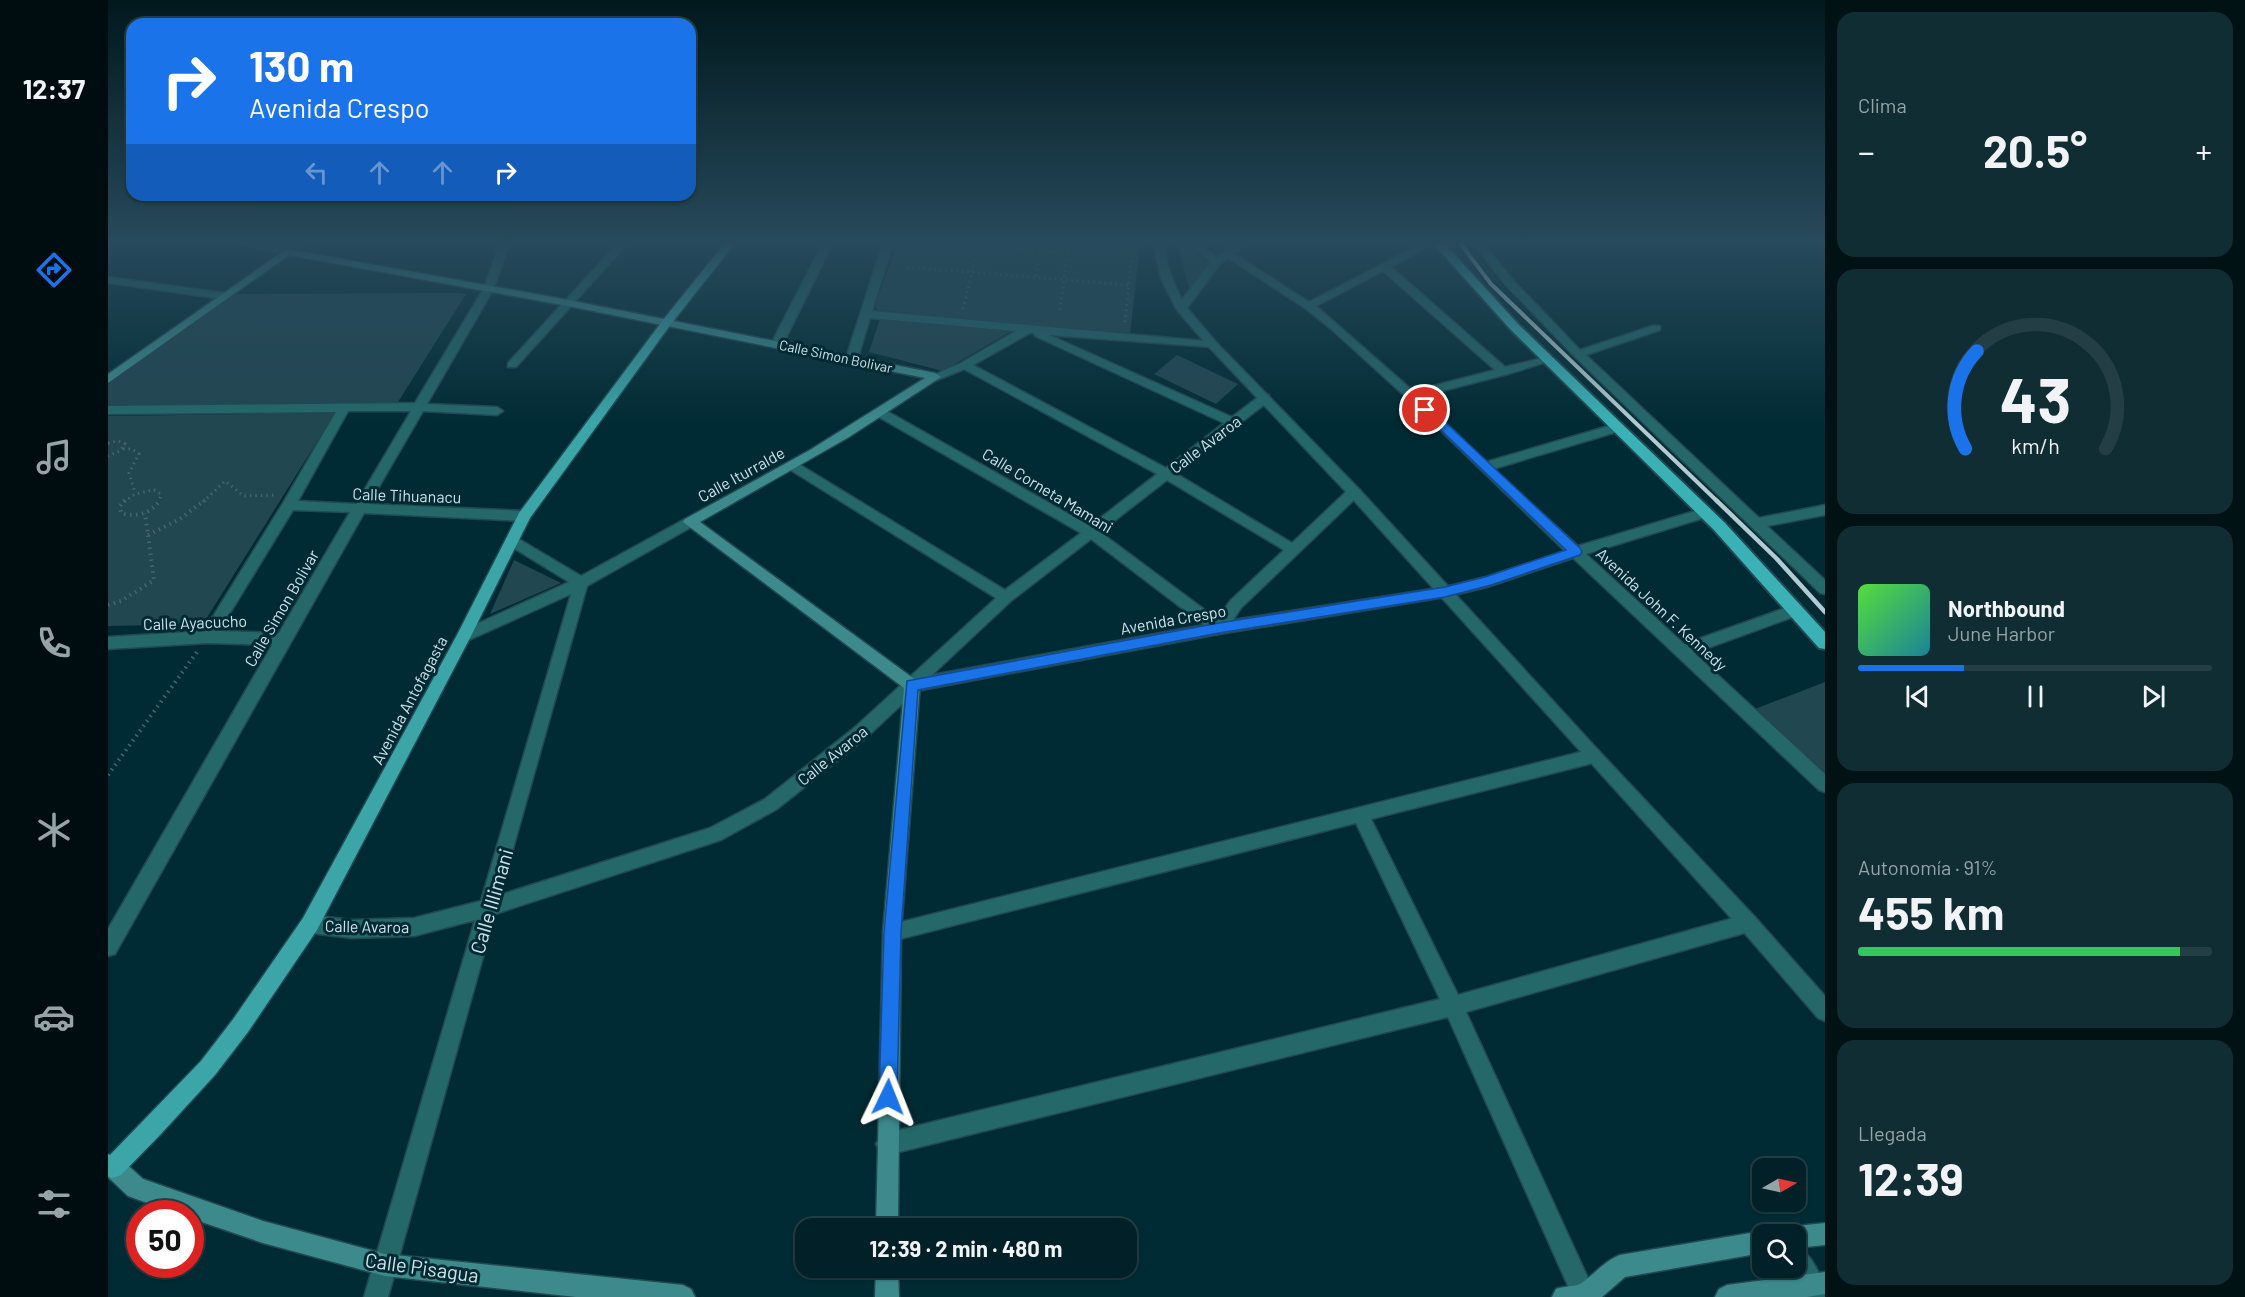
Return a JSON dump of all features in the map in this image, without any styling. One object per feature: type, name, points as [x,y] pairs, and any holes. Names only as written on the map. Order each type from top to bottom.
[{"type":"highway","points":[[1492,304],[1759,567],[1825,644]]},
{"type":"main road","points":[[108,379],[213,304]]},
{"type":"main road","name":"Calle Simon Bolivar","points":[[571,304],[852,358],[935,377]]},
{"type":"main road","name":"Avenida Antofagasta","points":[[110,1168],[153,1128],[207,1068],[241,1025],[310,924],[464,636],[524,516],[682,304]]},
{"type":"main road","name":"Calle Iturralde","points":[[690,522],[793,466],[881,413],[935,377]]},
{"type":"main road","points":[[690,522],[912,685],[892,932],[887,1218]]},
{"type":"main road","name":"Calle Pisagua","points":[[110,1168],[136,1188],[263,1232],[385,1265],[683,1297]]},
{"type":"main road","points":[[1806,1236],[1825,1234]]},
{"type":"main road","points":[[1579,1296],[1620,1266],[1752,1244]]},
{"type":"main road","points":[[887,1278],[887,1297]]},
{"type":"main road","points":[[1727,1297],[1818,1288]]},
{"type":"street","name":"Calle Simon Bolivar","points":[[108,947],[283,639],[480,304]]},
{"type":"street","points":[[512,365],[568,304]]},
{"type":"street","points":[[777,344],[797,304]]},
{"type":"street","points":[[852,358],[868,304]]},
{"type":"street","points":[[1179,304],[1212,344],[1354,492],[1748,923],[1825,1011]]},
{"type":"street","points":[[1181,308],[1185,304]]},
{"type":"street","name":"Avenida John F. Kennedy","points":[[1304,304],[1411,395],[1484,467],[1825,785]]},
{"type":"street","points":[[1309,306],[1314,304]]},
{"type":"street","points":[[1426,304],[1504,372]]},
{"type":"street","points":[[1530,304],[1578,354],[1825,589]]},
{"type":"street","points":[[865,314],[1164,342],[1212,344]]},
{"type":"street","points":[[1578,354],[1656,328]]},
{"type":"street","points":[[1028,329],[1234,423]]},
{"type":"street","name":"Calle Iturralde","points":[[935,377],[964,365],[1028,329]]},
{"type":"street","points":[[1411,395],[1547,360]]},
{"type":"street","points":[[964,365],[1167,474],[1294,550]]},
{"type":"street","name":"Calle Avaroa","points":[[310,924],[352,928],[414,927],[490,907],[715,834],[771,804],[860,733],[1006,597],[1265,398]]},
{"type":"street","points":[[108,410],[418,407],[497,411]]},
{"type":"street","points":[[208,637],[292,500],[344,408]]},
{"type":"street","name":"Calle Corneta Mamani","points":[[881,413],[1092,533],[1219,628]]},
{"type":"street","points":[[1484,467],[1616,428]]},
{"type":"street","points":[[793,466],[1006,597]]},
{"type":"street","points":[[1219,628],[1236,604],[1354,492]]},
{"type":"street","name":"Calle Tihuanacu","points":[[292,500],[360,510],[524,516]]},
{"type":"street","points":[[1758,523],[1825,510]]},
{"type":"street","name":"Avenida Crespo","points":[[912,685],[1219,628],[1445,592],[1487,582],[1705,513]]},
{"type":"street","name":"Calle Iturralde","points":[[464,636],[581,583],[690,522]]},
{"type":"street","points":[[512,541],[581,583]]},
{"type":"street","name":"Calle Illimani","points":[[376,1297],[490,907],[581,583]]},
{"type":"street","points":[[1683,651],[1796,610]]},
{"type":"street","name":"Calle Ayacucho","points":[[108,644],[208,637],[283,639]]},
{"type":"street","points":[[892,932],[1593,756]]},
{"type":"street","points":[[1360,814],[1453,1006],[1579,1296]]},
{"type":"street","points":[[887,1144],[1453,1006],[1748,923]]},
{"type":"street","points":[[1806,1271],[1818,1288]]},
{"type":"path","points":[[963,309],[964,304]]},
{"type":"path","points":[[1060,310],[1061,304]]},
{"type":"path","points":[[1125,322],[1127,304]]},
{"type":"path","points":[[108,443],[122,441],[125,444],[123,449]]},
{"type":"path","points":[[108,456],[123,449],[132,449],[138,454],[129,467],[129,479],[135,494]]},
{"type":"path","points":[[148,535],[172,525],[194,511],[225,481],[244,496],[292,500]]},
{"type":"path","points":[[154,490],[161,494],[160,502],[145,513],[125,516],[119,510],[123,501],[135,494],[154,490]]},
{"type":"path","points":[[108,605],[121,602],[154,580],[145,513]]},
{"type":"path","points":[[108,775],[208,637]]},
{"type":"shaded area","points":[[220,304],[460,304],[398,402],[108,407],[108,384]]},
{"type":"shaded area","points":[[1133,304],[1130,335],[878,310],[875,305]]},
{"type":"shaded area","points":[[881,316],[1010,332],[943,371],[869,352]]},
{"type":"shaded area","points":[[1177,355],[1238,384],[1216,404],[1154,374]]},
{"type":"shaded area","points":[[335,413],[203,624],[108,626],[108,416]]},
{"type":"shaded area","points":[[514,560],[561,583],[490,614]]},
{"type":"shaded area","points":[[1825,682],[1825,774],[1755,709]]},
{"type":"railway","points":[[1511,304],[1718,502]]},
{"type":"railway","points":[[1716,500],[1776,558],[1825,612]]},
{"type":"route","points":[[888,1097],[892,932],[912,685],[1219,628],[1445,592],[1487,582],[1576,552],[1425,410]]}]
